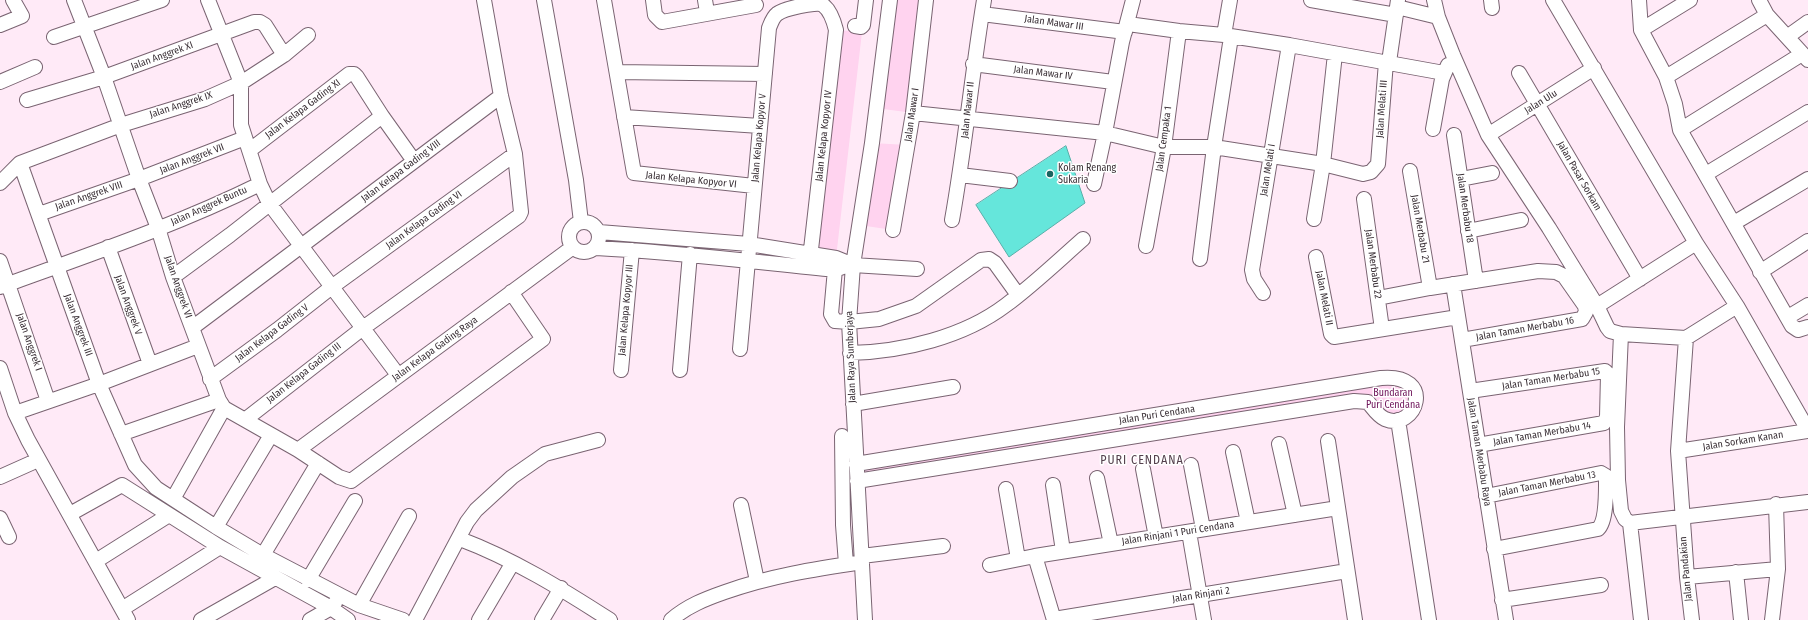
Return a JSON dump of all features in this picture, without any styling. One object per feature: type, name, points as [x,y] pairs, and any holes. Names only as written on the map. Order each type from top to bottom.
[{"type":"street","points":[[0,26],[22,16],[13,0]]},
{"type":"street","name":"Jalan Anggrek VI","points":[[74,0],[104,77],[210,379],[222,404]]},
{"type":"street","points":[[54,37],[85,28],[162,0]]},
{"type":"street","points":[[208,0],[240,83],[241,125],[260,184],[269,203],[333,286],[398,376]]},
{"type":"street","name":"Jalan Kelapa Gading III","points":[[246,419],[363,328],[519,216],[522,207],[515,154],[501,96],[484,0]]},
{"type":"street","points":[[544,0],[576,180],[581,222]]},
{"type":"street","name":"Jalan Kelapa Kopyor VI","points":[[604,0],[633,171],[636,174],[754,186]]},
{"type":"street","points":[[653,0],[655,15],[662,22],[706,6],[756,4]]},
{"type":"street","points":[[855,26],[861,26],[863,24],[866,0]]},
{"type":"street","name":"Jalan Raya Sumberjaya","points":[[865,620],[849,322],[853,265],[872,143],[890,0]]},
{"type":"street","name":"Jalan Mawar I","points":[[892,230],[913,113],[926,0]]},
{"type":"street","points":[[1094,184],[1105,133],[1113,82],[1133,0]]},
{"type":"street","points":[[1200,259],[1228,36],[1230,0]]},
{"type":"street","points":[[1311,0],[1397,7],[1439,5],[1453,55],[1488,134],[1549,228],[1610,331],[1621,334],[1686,338],[1737,306]]},
{"type":"street","points":[[1554,0],[1696,243],[1737,306],[1808,430]]},
{"type":"street","points":[[1639,0],[1641,30],[1666,77],[1675,104],[1680,130],[1734,223],[1760,272],[1796,330],[1808,327]]},
{"type":"street","points":[[1641,30],[1690,0]]},
{"type":"street","points":[[1680,130],[1805,57],[1767,15],[1759,0]]},
{"type":"street","name":"Jalan Kelapa Kopyor V","points":[[740,349],[749,266],[749,244],[754,186],[770,28],[776,15],[782,11],[815,4],[825,7]]},
{"type":"street","name":"Jalan Kelapa Kopyor IV","points":[[810,260],[836,30],[833,19],[825,7]]},
{"type":"street","name":"Jalan Mawar III","points":[[983,7],[1126,28],[1228,36],[1388,62]]},
{"type":"street","name":"Jalan Mawar II","points":[[952,220],[960,175],[983,7]]},
{"type":"street","name":"Jalan Melati III","points":[[1323,164],[1363,174],[1371,172],[1376,168],[1379,157],[1388,62],[1397,7]]},
{"type":"street","points":[[1666,77],[1767,15]]},
{"type":"street","name":"Jalan Anggrek XI","points":[[27,100],[104,77],[254,22],[260,22],[265,25],[284,55]]},
{"type":"street","points":[[1787,37],[1808,22]]},
{"type":"street","name":"Jalan Cempaka 1","points":[[1146,246],[1164,147],[1179,31]]},
{"type":"street","name":"Jalan Anggrek IX","points":[[20,163],[121,125],[205,99],[240,83],[284,55],[308,35]]},
{"type":"street","name":"Jalan Melati I","points":[[1263,293],[1254,279],[1252,270],[1289,45]]},
{"type":"street","points":[[1314,219],[1323,164],[1336,54]]},
{"type":"street","points":[[1433,129],[1444,73],[1453,55]]},
{"type":"street","points":[[1388,62],[1444,73]]},
{"type":"street","name":"Jalan Mawar IV","points":[[974,64],[1113,82]]},
{"type":"street","points":[[0,82],[35,67]]},
{"type":"street","name":"Jalan Ulu","points":[[1488,134],[1537,105],[1594,68]]},
{"type":"street","points":[[617,72],[765,74]]},
{"type":"street","name":"Jalan Pasar Sorkam","points":[[1519,73],[1640,279]]},
{"type":"street","name":"Jalan Kelapa Gading XI","points":[[247,144],[349,74],[354,74],[357,77],[382,116]]},
{"type":"street","name":"Jalan Kelapa Gading VIII","points":[[192,328],[501,96]]},
{"type":"street","points":[[1706,174],[1808,112]]},
{"type":"street","points":[[913,113],[1105,133],[1164,147],[1214,148],[1323,164]]},
{"type":"street","points":[[173,277],[230,235],[382,116],[414,161]]},
{"type":"street","points":[[624,117],[760,126]]},
{"type":"street","name":"Jalan Merbabu 18","points":[[1454,135],[1476,281]]},
{"type":"street","name":"Jalan Anggrek VII","points":[[139,179],[247,144]]},
{"type":"street","name":"Jalan Kelapa Gading VI","points":[[333,286],[515,154]]},
{"type":"street","points":[[0,183],[20,163]]},
{"type":"street","name":"Jalan Anggrek III","points":[[20,163],[99,384],[135,465],[142,474],[156,488],[216,527],[263,555],[308,580],[382,617],[403,620]]},
{"type":"street","name":"Jalan Merbabu 21","points":[[1410,171],[1430,288]]},
{"type":"street","points":[[1461,179],[1492,173]]},
{"type":"street","points":[[960,175],[1010,181]]},
{"type":"street","name":"Jalan Anggrek VIII","points":[[39,214],[139,179]]},
{"type":"street","points":[[1734,223],[1808,179]]},
{"type":"street","name":"Jalan Anggrek Buntu","points":[[4,285],[217,205],[260,184]]},
{"type":"street","name":"Jalan Merbabu 22","points":[[1364,199],[1382,329]]},
{"type":"street","points":[[1468,231],[1521,220]]},
{"type":"street","points":[[581,222],[592,224],[599,232],[600,241],[596,248],[589,252],[580,252],[570,243],[570,233],[572,228],[581,222]]},
{"type":"street","points":[[599,232],[749,244],[810,260],[835,264],[916,269]]},
{"type":"street","points":[[850,353],[867,353],[940,340],[984,320],[1018,296],[1083,239]]},
{"type":"street","points":[[1760,272],[1808,241]]},
{"type":"street","points":[[1596,306],[1696,243]]},
{"type":"street","name":"Jalan Anggrek V","points":[[108,247],[150,364]]},
{"type":"street","name":"Jalan Kelapa Gading Raya","points":[[298,450],[573,247]]},
{"type":"street","points":[[596,248],[690,254],[749,266],[810,260]]},
{"type":"street","name":"Jalan Kelapa Kopyor III","points":[[621,370],[632,250]]},
{"type":"street","points":[[680,370],[690,254]]},
{"type":"street","name":"Jalan Melati II","points":[[1316,257],[1332,335],[1337,337],[1382,329]]},
{"type":"street","points":[[835,264],[831,314],[834,321],[849,322],[879,318],[916,306],[981,260],[989,259],[995,263],[1018,296]]},
{"type":"street","name":"Jalan Anggrek I","points":[[0,261],[4,285],[48,401]]},
{"type":"street","name":"Jalan Taman Merbabu 16","points":[[1462,340],[1582,319],[1586,312],[1585,306],[1564,276],[1556,272],[1538,271],[1476,281]]},
{"type":"street","points":[[1378,298],[1476,281]]},
{"type":"street","name":"Jalan Taman Merbabu Raya","points":[[1453,284],[1506,620]]},
{"type":"street","name":"Jalan Kelapa Gading V","points":[[210,379],[277,330],[333,286]]},
{"type":"street","points":[[121,434],[222,404],[298,450],[339,477],[352,481],[543,339],[511,292]]},
{"type":"street","points":[[1788,317],[1808,305]]},
{"type":"street","points":[[1382,329],[1458,317]]},
{"type":"street","points":[[1621,334],[1617,428],[1618,480],[1621,511],[1625,519],[1630,522],[1682,517],[1776,504],[1808,502]]},
{"type":"street","name":"Jalan Pandakian","points":[[1686,338],[1678,451],[1686,577],[1692,620]]},
{"type":"street","points":[[15,413],[99,384],[198,346]]},
{"type":"street","points":[[0,368],[15,413],[38,460],[70,514],[125,614],[220,547]]},
{"type":"street","name":"Jalan Taman Merbabu 15","points":[[1470,391],[1605,371],[1608,374],[1608,397]]},
{"type":"street","name":"Jalan Puri Cendana","points":[[856,464],[1391,377],[1408,382],[1412,386],[1416,398],[1413,410],[1409,415],[1392,421],[1380,416],[1368,402],[1354,401],[857,481]]},
{"type":"street","points":[[853,404],[953,387]]},
{"type":"street","name":"Jalan Taman Merbabu 14","points":[[1478,445],[1604,423],[1607,420],[1608,397]]},
{"type":"street","points":[[173,499],[222,404]]},
{"type":"street","points":[[1398,420],[1429,620]]},
{"type":"street","points":[[1103,424],[1105,441]]},
{"type":"street","name":"Jalan Sorkam Kanan","points":[[1678,451],[1808,430]]},
{"type":"street","points":[[216,527],[271,435]]},
{"type":"street","points":[[842,436],[843,517],[846,564]]},
{"type":"street","points":[[415,620],[460,539],[467,522],[476,510],[512,477],[545,454],[598,440]]},
{"type":"street","points":[[1328,441],[1355,620]]},
{"type":"street","points":[[972,444],[975,463]]},
{"type":"street","points":[[1279,444],[1295,515]]},
{"type":"street","points":[[1233,452],[1248,522]]},
{"type":"street","points":[[0,477],[38,460]]},
{"type":"street","points":[[263,555],[318,463]]},
{"type":"street","points":[[1191,465],[1203,529]]},
{"type":"street","points":[[1143,469],[1156,537]]},
{"type":"street","name":"Jalan Taman Merbabu 13","points":[[1486,496],[1603,473],[1606,476],[1606,501],[1601,526],[1596,530],[1494,549]]},
{"type":"street","points":[[1097,478],[1111,544]]},
{"type":"street","points":[[70,514],[122,485],[220,547],[331,608],[348,620]]},
{"type":"street","points":[[1053,485],[1063,551]]},
{"type":"street","points":[[1006,489],[1018,559]]},
{"type":"street","points":[[308,580],[355,501]]},
{"type":"street","points":[[1772,620],[1778,569],[1776,504]]},
{"type":"street","points":[[741,505],[757,581]]},
{"type":"street","name":"Jalan Rinjani 1 Puri Cendana","points":[[990,565],[1063,551],[1338,508]]},
{"type":"street","points":[[96,561],[169,515]]},
{"type":"street","points":[[359,605],[409,516]]},
{"type":"street","points":[[0,518],[9,537]]},
{"type":"street","points":[[1630,522],[1641,620]]},
{"type":"street","points":[[1189,532],[1204,620]]},
{"type":"street","points":[[460,539],[480,547],[561,588],[610,620]]},
{"type":"street","points":[[671,620],[680,612],[704,600],[757,581],[846,564],[862,559],[944,546]]},
{"type":"street","points":[[1035,556],[1054,619]]},
{"type":"street","points":[[479,620],[512,564]]},
{"type":"street","points":[[1686,577],[1778,569]]},
{"type":"street","name":"Jalan Rinjani 2","points":[[1054,619],[1347,571]]},
{"type":"street","points":[[1736,572],[1741,620]]},
{"type":"street","points":[[201,620],[275,578]]},
{"type":"street","points":[[1502,600],[1600,585]]},
{"type":"street","points":[[542,620],[561,588]]},
{"type":"street","points":[[310,620],[331,608],[340,596]]},
{"type":"green space","points":[[890,0],[926,0],[913,113],[876,108]]},
{"type":"green space","points":[[836,30],[862,32],[836,258],[811,254]]},
{"type":"green space","points":[[872,143],[908,145],[893,230],[859,225]]},
{"type":"green space","name":"Bundaran Puri Cendana","points":[[1391,377],[1415,392],[1398,420],[1368,402],[857,481],[856,464]]},
{"type":"shaded area","name":"Kolam Renang Sukaria","points":[[1066,146],[1085,203],[1009,257],[976,205]]},
{"type":"place","name":"Kolam Renang Sukaria","points":[[1050,174]]},
{"type":"district","name":"PURI CENDANA","points":[[1142,461]]}]
